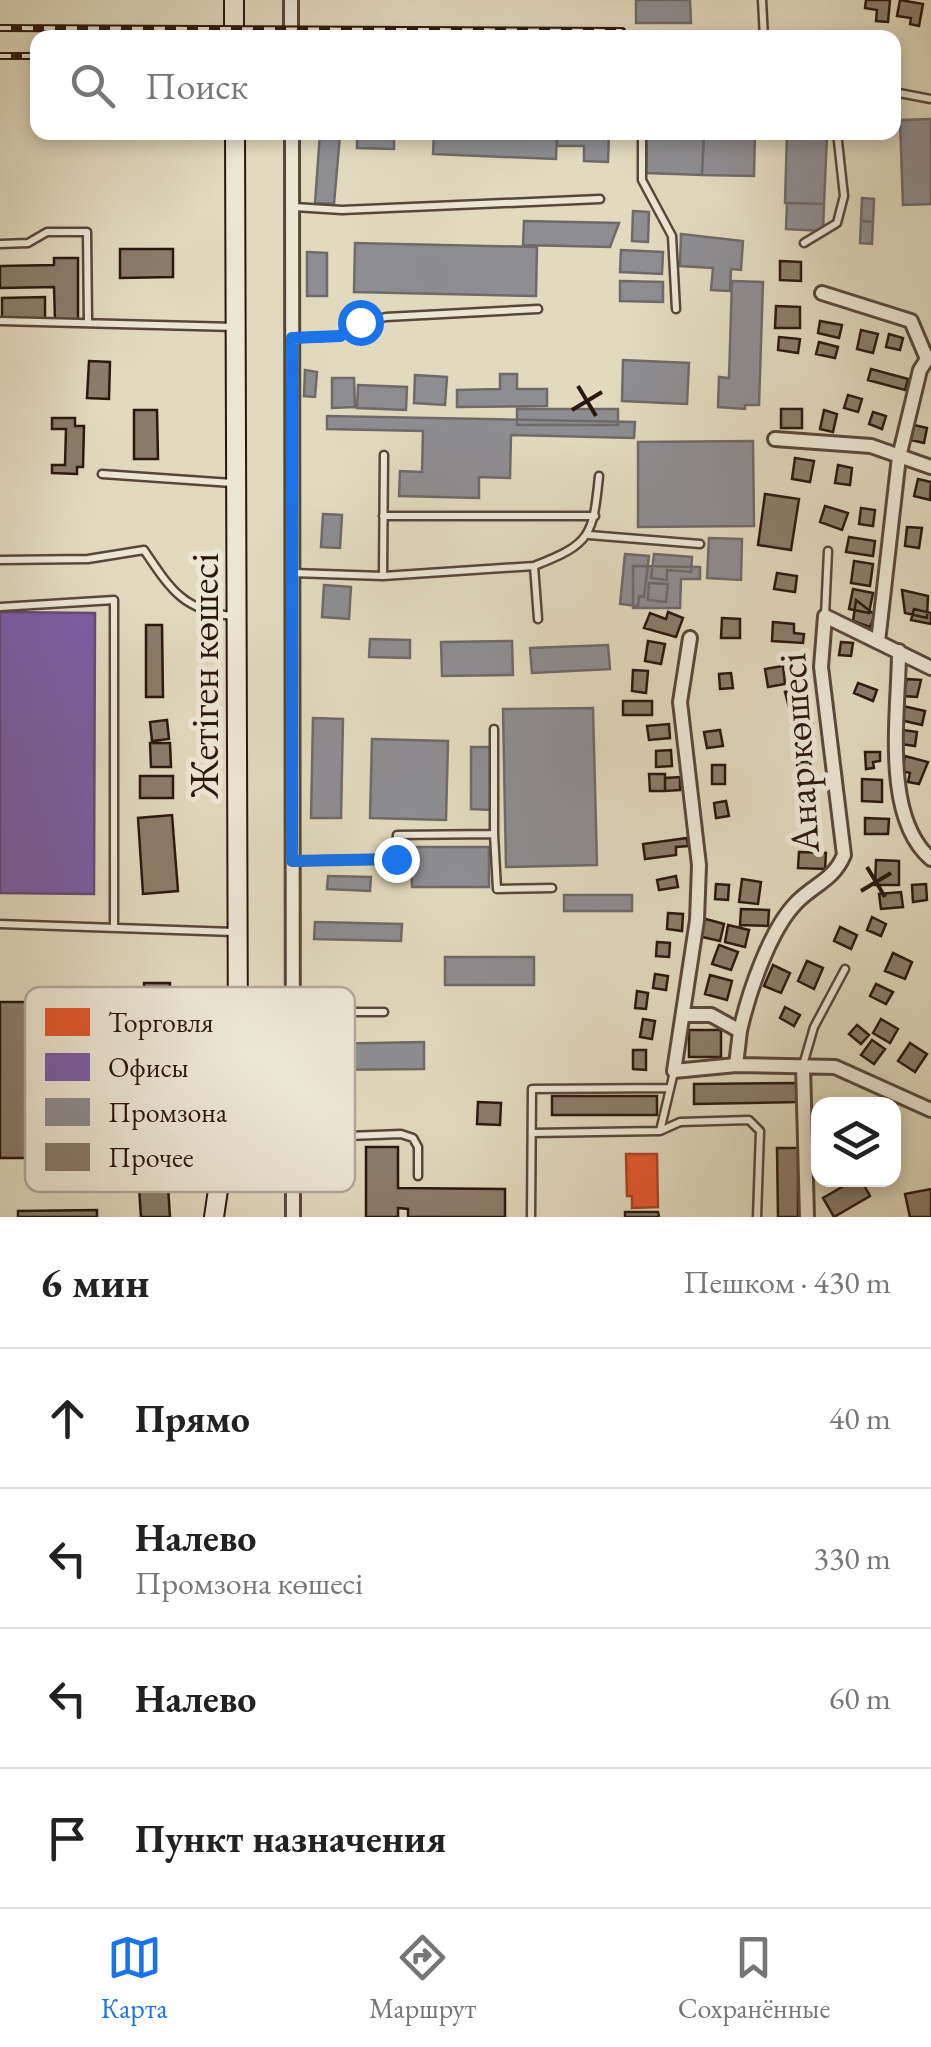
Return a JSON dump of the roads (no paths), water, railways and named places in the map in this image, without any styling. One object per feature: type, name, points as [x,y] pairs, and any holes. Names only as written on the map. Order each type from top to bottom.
[{"type":"street","points":[[234,0],[234,30]]},
{"type":"street","points":[[292,0],[292,30]]},
{"type":"street","name":"Жетіген көшесі","points":[[235,140],[239,987]]},
{"type":"street","points":[[290,987],[292,140]]},
{"type":"street","points":[[822,293],[911,321],[929,358],[920,370],[899,457],[878,642]]},
{"type":"street","points":[[776,439],[871,446],[931,468]]},
{"type":"street","points":[[825,616],[930,665]]},
{"type":"street","name":"Анар көшесі","points":[[740,1032],[748,995],[788,914],[803,897],[830,880],[844,855],[821,667],[825,616]]},
{"type":"street","points":[[690,638],[680,702],[699,865],[697,920],[674,1071],[736,1066],[835,1067],[931,1110]]},
{"type":"street","points":[[899,651],[896,781],[922,851],[931,860]]},
{"type":"street","points":[[683,1015],[710,1016],[740,1032],[736,1066]]},
{"type":"street","points":[[803,1066],[807,1217]]},
{"type":"street","name":"Жетіген көшесі","points":[[214,1217],[219,1192]]},
{"type":"lane","points":[[762,0],[764,30]]},
{"type":"lane","points":[[901,93],[931,99]]},
{"type":"lane","points":[[642,140],[642,180],[672,236],[676,309]]},
{"type":"lane","points":[[804,243],[838,223],[844,196],[838,140]]},
{"type":"lane","points":[[293,207],[342,210],[600,200]]},
{"type":"lane","points":[[0,244],[28,244],[47,232],[88,232],[88,321]]},
{"type":"lane","points":[[292,338],[340,336],[360,322],[386,318],[538,309]]},
{"type":"lane","points":[[0,320],[237,327]]},
{"type":"lane","points":[[384,455],[384,576]]},
{"type":"lane","points":[[102,474],[238,483]]},
{"type":"lane","points":[[292,573],[384,576],[534,566],[570,552],[590,535],[600,476]]},
{"type":"lane","points":[[384,516],[596,516]]},
{"type":"lane","points":[[590,535],[700,544]]},
{"type":"lane","points":[[0,560],[88,559],[144,550],[171,590],[200,612],[238,617]]},
{"type":"lane","points":[[825,616],[828,551]]},
{"type":"lane","points":[[534,566],[538,619]]},
{"type":"lane","points":[[0,607],[114,600],[114,928]]},
{"type":"lane","points":[[494,730],[497,889],[552,888]]},
{"type":"lane","points":[[292,861],[396,859],[397,836],[494,834]]},
{"type":"lane","points":[[0,924],[240,933]]},
{"type":"lane","points":[[803,1066],[814,1028],[845,969]]},
{"type":"lane","points":[[355,1012],[384,1012]]},
{"type":"lane","points":[[660,1131],[674,1071]]},
{"type":"lane","points":[[531,1217],[532,1089],[669,1088]]},
{"type":"lane","points":[[533,1133],[660,1131],[680,1122],[749,1120],[760,1131],[757,1217]]},
{"type":"lane","points":[[355,1136],[401,1134],[413,1138],[418,1147],[418,1176]]},
{"type":"railway","points":[[0,28],[415,30]]},
{"type":"railway","points":[[0,56],[30,56]]}]
